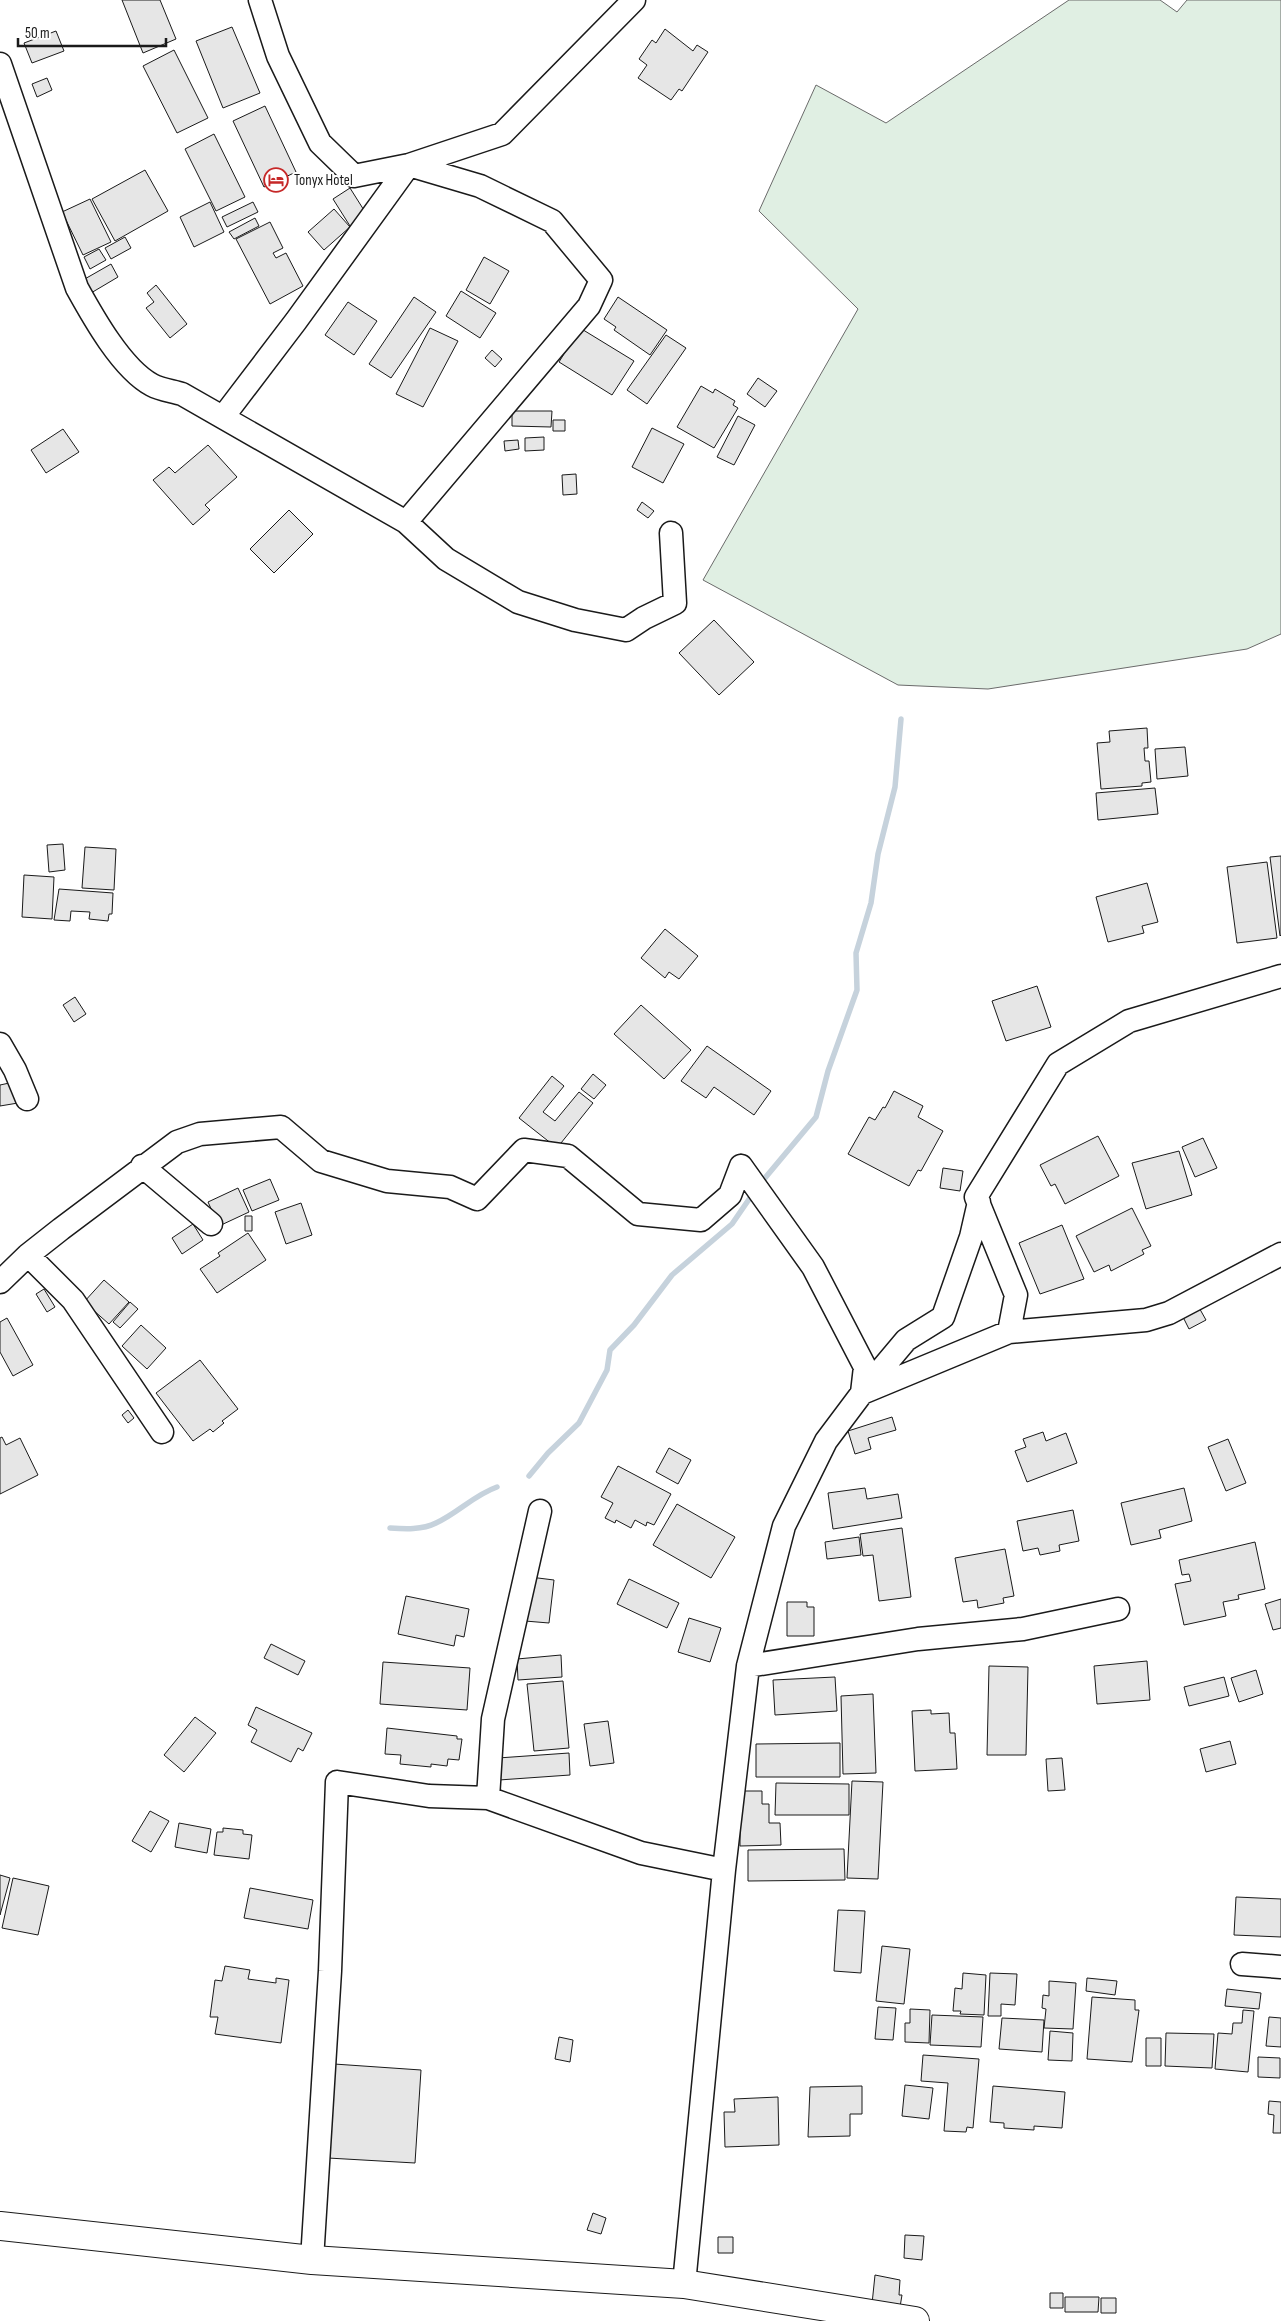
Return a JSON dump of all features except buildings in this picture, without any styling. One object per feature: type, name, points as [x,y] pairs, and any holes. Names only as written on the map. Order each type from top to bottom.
[{"type":"main road","points":[[0,2226],[312,2260],[684,2284],[915,2321]]},
{"type":"street","points":[[260,0],[278,56],[320,143],[354,176],[409,165],[502,134],[634,0]]},
{"type":"street","points":[[0,64],[77,288],[94,319],[126,362],[152,385],[182,394],[406,522],[446,559],[518,602],[576,620],[626,630],[644,618],[676,602],[671,533]]},
{"type":"street","points":[[223,417],[296,321],[409,165]]},
{"type":"street","points":[[406,522],[589,306],[601,280],[552,221],[480,186],[409,165]]},
{"type":"street","points":[[1009,1332],[1016,1295],[976,1197],[1058,1064],[1129,1021],[1281,976]]},
{"type":"street","points":[[0,1044],[15,1070],[27,1099]]},
{"type":"street","points":[[0,1282],[28,1255],[142,1166],[177,1142],[200,1134],[281,1127],[321,1161],[387,1181],[450,1187],[477,1198],[524,1150],[568,1156],[638,1214],[701,1220],[730,1195],[741,1166],[813,1267],[865,1367],[862,1393]]},
{"type":"street","points":[[142,1166],[211,1224]]},
{"type":"street","points":[[684,2284],[724,1870],[748,1666],[784,1526],[826,1441],[862,1393],[906,1340],[943,1317],[971,1237],[979,1202]]},
{"type":"street","points":[[862,1393],[1009,1332],[1146,1320],[1169,1313],[1281,1254]]},
{"type":"street","points":[[28,1255],[73,1300],[162,1432]]},
{"type":"street","points":[[488,1798],[493,1719],[540,1511]]},
{"type":"street","points":[[748,1666],[918,1639],[1023,1629],[1118,1609]]},
{"type":"street","points":[[312,2260],[329,1981],[337,1782],[429,1796],[488,1798],[641,1853],[724,1870]]},
{"type":"street","points":[[1242,1964],[1281,1967]]},
{"type":"green space","points":[[1069,0],[1160,0],[1177,12],[1187,0],[1281,0],[1281,634],[1247,649],[988,689],[898,685],[703,580],[858,309],[759,211],[816,85],[886,123]]},
{"type":"waterway","points":[[760,1184],[816,1117],[828,1071],[857,990],[856,953],[871,903],[878,854],[895,787],[901,719]]},
{"type":"waterway","points":[[529,1476],[548,1453],[579,1423],[607,1370],[610,1350],[634,1325],[672,1275],[732,1224],[754,1192]]},
{"type":"waterway","points":[[390,1528],[402,1529],[431,1525],[497,1487]]},
{"type":"place","name":"Tonyx Hotel","points":[[276,180]]}]
